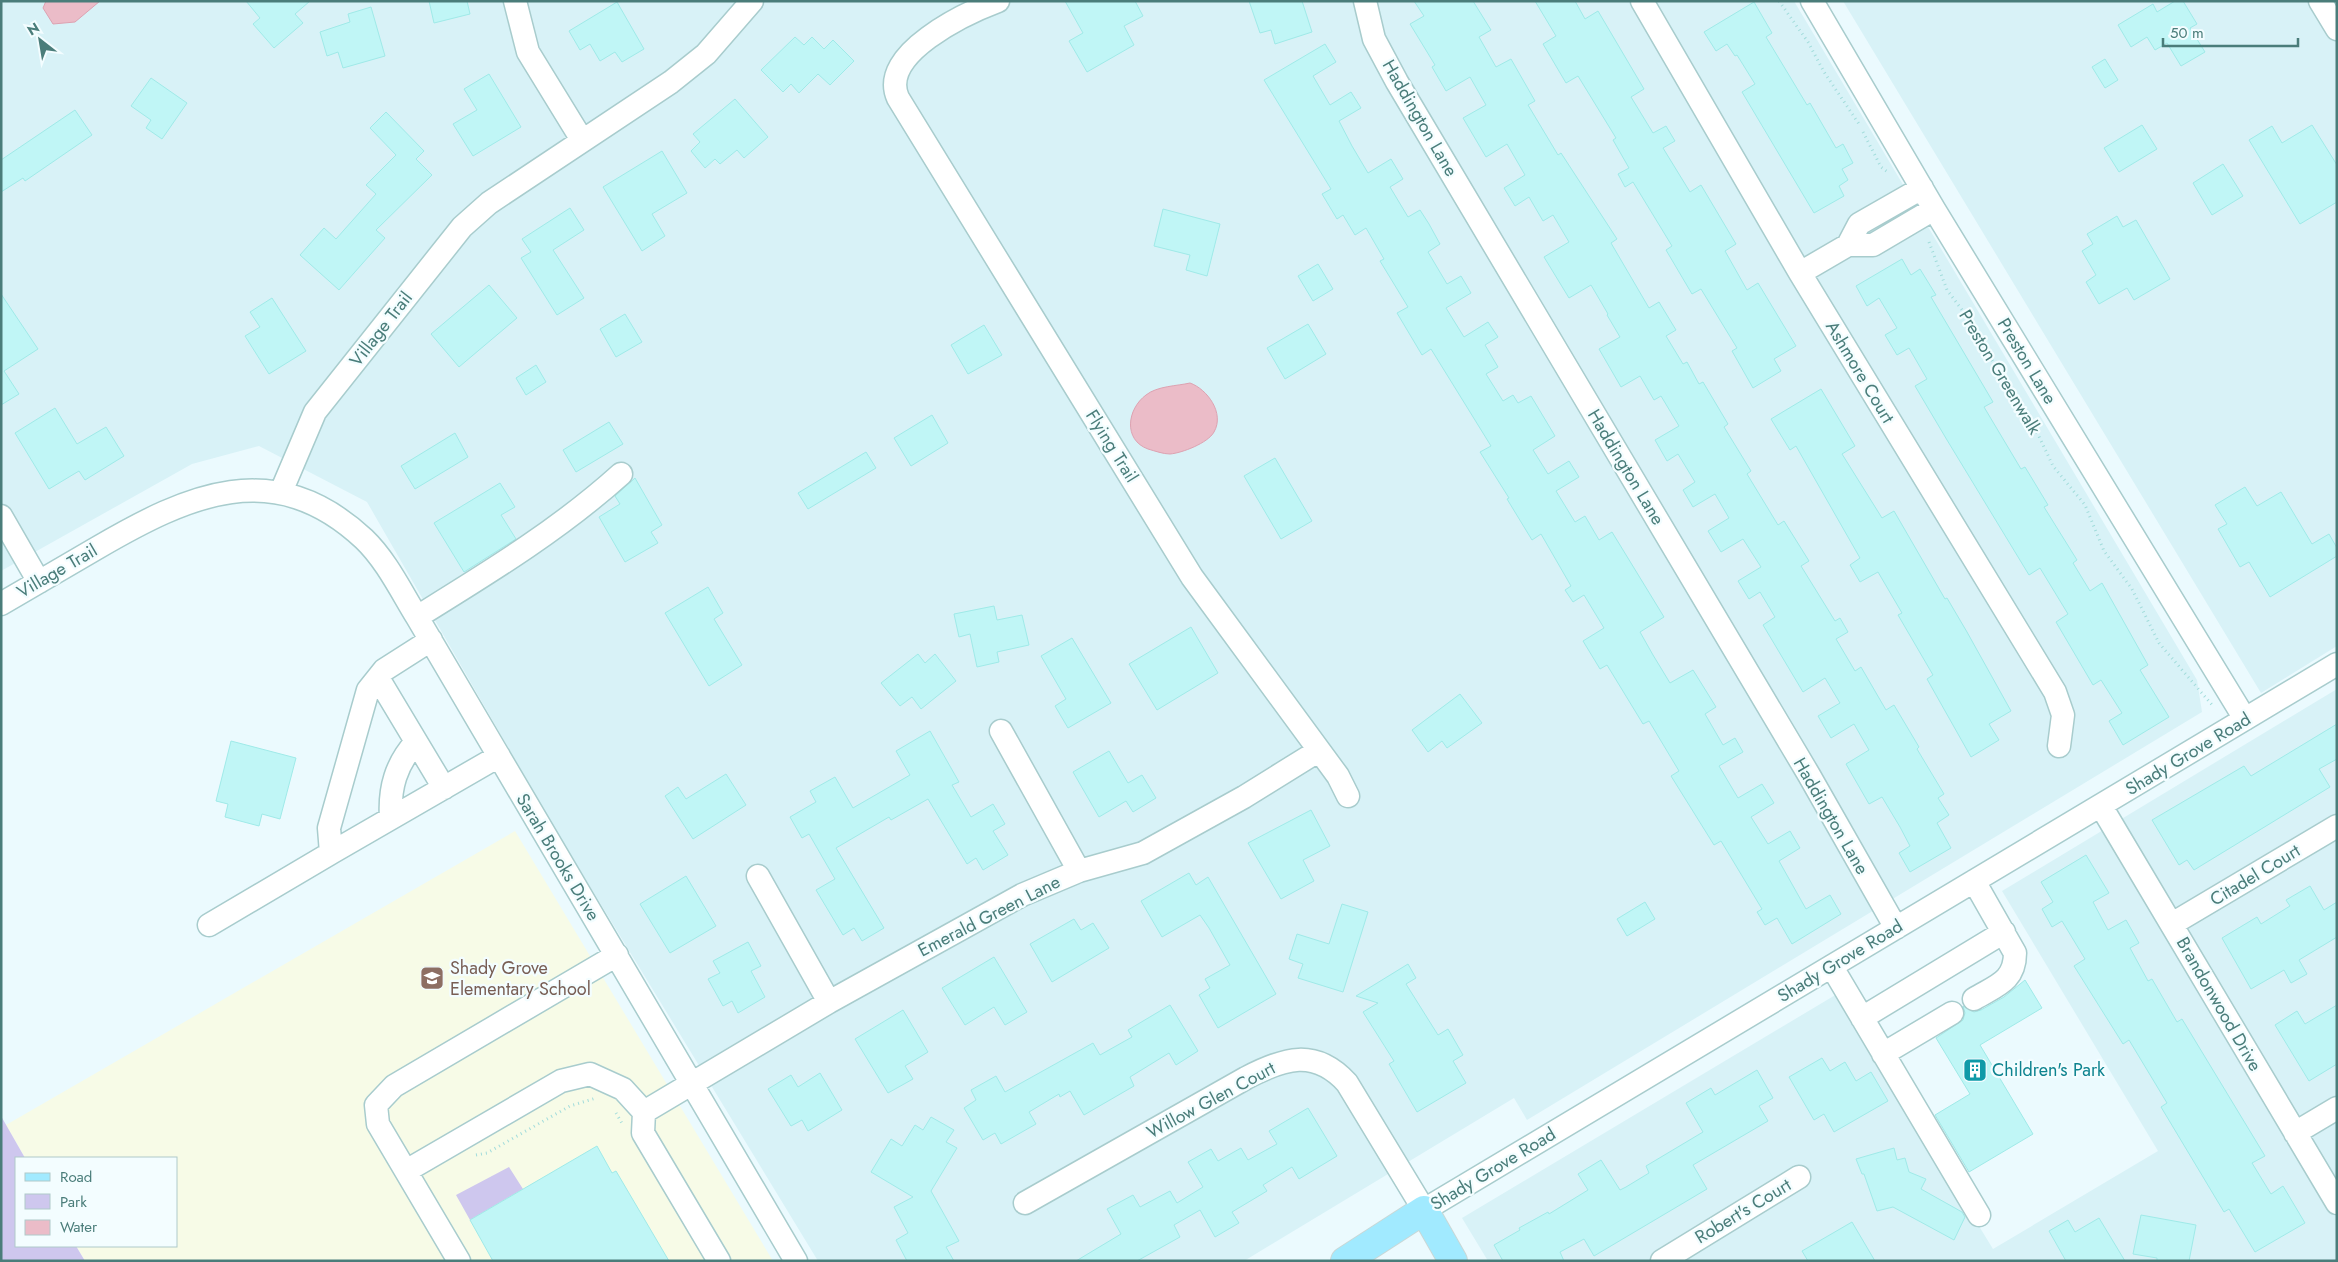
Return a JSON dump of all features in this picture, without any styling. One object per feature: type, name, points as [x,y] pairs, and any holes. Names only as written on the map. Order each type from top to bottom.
[{"type":"main road","name":"Shady Grove Road","points":[[1345,1261],[1424,1210]]},
{"type":"main road","points":[[1424,1210],[1453,1261]]},
{"type":"street","points":[[515,1],[528,52],[582,140]]},
{"type":"street","name":"Village Trail","points":[[1,604],[135,526],[179,504],[207,495],[237,491],[280,492],[315,412],[462,227],[489,203],[670,82],[706,54],[752,1]]},
{"type":"street","name":"Flying Trail","points":[[998,1],[983,7],[924,39],[897,74],[894,91],[1192,577],[1338,776],[1348,796]]},
{"type":"street","name":"Haddington Lane","points":[[1365,1],[1374,40],[1397,82],[1809,775],[1896,928]]},
{"type":"street","name":"Ashmore Court","points":[[1642,1],[1800,274],[2055,692],[2063,715],[2059,746]]},
{"type":"street","name":"Preston Lane","points":[[1812,1],[1926,214],[2245,719]]},
{"type":"street","points":[[2320,1],[2337,29]]},
{"type":"street","points":[[1848,246],[1859,224],[1914,193]]},
{"type":"street","points":[[1800,274],[1848,246],[1873,245],[1926,214]]},
{"type":"street","points":[[417,617],[501,565],[574,514],[621,474]]},
{"type":"street","name":"Sarah Brooks Drive","points":[[280,492],[303,500],[342,521],[365,540],[386,567],[431,640],[796,1261]]},
{"type":"street","points":[[1,516],[39,582]]},
{"type":"street","points":[[331,853],[330,828],[368,690],[384,670],[431,640]]},
{"type":"street","name":"Shady Grove Road","points":[[1424,1210],[2337,664]]},
{"type":"street","points":[[378,678],[444,788]]},
{"type":"street","points":[[1001,731],[1079,871]]},
{"type":"street","points":[[391,818],[390,798],[402,758],[416,742]]},
{"type":"street","name":"Emerald Green Lane","points":[[644,1112],[829,1002],[1022,895],[1079,871],[1143,853],[1171,839],[1318,751]]},
{"type":"street","points":[[209,925],[499,756]]},
{"type":"street","name":"Brandonwood Drive","points":[[2101,806],[2337,1203]]},
{"type":"street","name":"Citadel Court","points":[[2172,924],[2337,826]]},
{"type":"street","points":[[758,876],[829,1002]]},
{"type":"street","points":[[1974,881],[2015,953],[2015,966],[2007,979],[1974,999]]},
{"type":"street","points":[[1862,1018],[2004,932]]},
{"type":"street","points":[[458,1261],[378,1124],[376,1105],[394,1086],[616,955]]},
{"type":"street","points":[[1832,967],[1979,1215]]},
{"type":"street","points":[[1883,1054],[1952,1012]]},
{"type":"street","name":"Willow Glen Court","points":[[1025,1203],[1246,1078],[1273,1064],[1297,1059],[1317,1062],[1335,1070],[1347,1083],[1424,1210]]},
{"type":"street","points":[[406,1171],[561,1081],[590,1074],[623,1089],[644,1112],[644,1133],[719,1261]]},
{"type":"street","points":[[2295,1134],[2337,1108]]},
{"type":"street","name":"Robert's Court","points":[[1662,1261],[1800,1177]]},
{"type":"path","points":[[1779,1],[1808,42],[1824,72],[1861,127],[1881,167],[1914,193]]},
{"type":"path","name":"Preston Greenwalk","points":[[1926,214],[1947,290],[1978,331],[1997,370],[2034,426],[2053,466],[2085,505],[2104,551],[2132,589],[2159,643],[2210,705],[2245,719]]},
{"type":"path","points":[[473,1155],[487,1153],[570,1106],[598,1098],[604,1102]]},
{"type":"path","points":[[615,1110],[624,1127]]},
{"type":"shaded area","points":[[1,1],[1794,1],[2197,680],[2202,712],[1527,1120],[1514,1098],[1244,1261],[818,1261],[555,829],[367,502],[259,446],[192,464],[1,571]]},
{"type":"shaded area","points":[[1843,1],[2337,1],[2337,646],[2261,693]]},
{"type":"shaded area","points":[[2337,689],[2337,1261],[1488,1261],[1462,1218],[1837,994],[1993,1249],[2158,1151],[2002,891]]},
{"type":"shaded area","name":"Shady Grove Elementary School","points":[[515,831],[773,1261],[85,1261],[77,1247],[178,1247],[178,1157],[24,1157],[6,1125]]},
{"type":"green space","points":[[1,1116],[24,1157],[15,1157],[15,1247],[77,1247],[85,1261],[1,1261]]},
{"type":"green space","points":[[509,1167],[523,1189],[470,1220],[456,1195]]},
{"type":"water","points":[[46,1],[100,1],[75,22],[53,24],[43,8]]},
{"type":"water","points":[[1190,383],[1208,396],[1216,410],[1217,425],[1211,436],[1194,447],[1170,454],[1148,449],[1140,445],[1134,439],[1130,424],[1135,408],[1140,401],[1146,395],[1156,390]]},
{"type":"building","points":[[246,1],[310,1],[295,14],[303,23],[274,48],[253,24],[260,18]]},
{"type":"building","points":[[429,1],[467,1],[470,14],[434,23]]},
{"type":"building","points":[[1065,1],[1135,1],[1143,16],[1124,26],[1134,45],[1087,72],[1069,41],[1083,33]]},
{"type":"building","points":[[1249,1],[1302,1],[1312,32],[1275,44],[1271,30],[1260,33]]},
{"type":"building","points":[[1414,1],[1473,1],[1491,30],[1479,37],[1496,67],[1511,59],[1535,101],[1528,105],[1558,155],[1561,153],[1617,239],[1611,243],[1649,308],[1659,302],[1676,330],[1666,336],[1683,364],[1687,362],[1699,384],[1703,382],[1728,424],[1724,427],[1751,471],[1747,474],[1778,525],[1784,521],[1809,561],[1801,566],[1835,621],[1840,618],[1848,632],[1836,639],[1855,671],[1861,667],[1886,710],[1894,705],[1919,747],[1917,749],[1944,794],[1938,798],[1949,815],[1937,823],[1951,848],[1910,872],[1899,853],[1910,846],[1900,827],[1882,797],[1869,804],[1846,764],[1869,750],[1854,724],[1831,738],[1818,716],[1840,703],[1825,678],[1803,692],[1763,625],[1775,617],[1760,592],[1749,599],[1738,581],[1761,567],[1743,539],[1721,552],[1708,531],[1729,518],[1715,494],[1693,507],[1683,490],[1695,482],[1678,454],[1667,461],[1655,440],[1679,426],[1661,396],[1654,400],[1640,376],[1621,387],[1599,349],[1620,337],[1608,314],[1591,285],[1569,298],[1544,257],[1569,242],[1553,215],[1543,221],[1529,197],[1515,206],[1504,188],[1525,175],[1507,144],[1486,157],[1463,118],[1486,105],[1470,77],[1446,91],[1432,67],[1435,65],[1410,24],[1424,16]]},
{"type":"building","points":[[1535,1],[1575,1],[1585,19],[1598,11],[1644,89],[1631,97],[1653,133],[1666,126],[1675,141],[1663,148],[1690,192],[1701,185],[1736,244],[1725,251],[1747,290],[1758,283],[1796,346],[1774,359],[1781,371],[1753,388],[1732,351],[1737,348],[1701,289],[1692,294],[1666,250],[1672,246],[1633,182],[1625,187],[1618,174],[1629,168],[1613,140],[1616,138],[1578,76],[1566,83],[1543,44],[1556,36]]},
{"type":"building","points":[[2175,1],[2183,1],[2197,24],[2190,28],[2205,52],[2181,66],[2167,43],[2155,50],[2147,37],[2131,47],[2118,25],[2153,4],[2157,12]]},
{"type":"building","points":[[617,2],[644,49],[622,62],[615,52],[600,61],[590,44],[580,50],[569,31]]},
{"type":"building","points":[[1754,2],[1772,33],[1766,37],[1807,105],[1810,103],[1836,148],[1843,144],[1853,163],[1842,169],[1848,180],[1839,186],[1844,196],[1814,213],[1742,92],[1755,84],[1737,55],[1735,56],[1727,44],[1716,51],[1704,32]]},
{"type":"building","points":[[371,7],[385,56],[343,68],[338,52],[327,56],[320,32],[350,22],[348,14]]},
{"type":"building","points":[[795,37],[804,45],[812,37],[824,49],[833,40],[854,61],[830,85],[818,74],[799,93],[791,84],[783,92],[761,70]]},
{"type":"building","points":[[1325,44],[1336,62],[1313,76],[1330,105],[1351,92],[1361,108],[1339,121],[1352,146],[1368,173],[1391,159],[1403,179],[1390,187],[1408,217],[1420,210],[1429,224],[1440,244],[1428,252],[1447,284],[1461,276],[1471,293],[1446,308],[1464,337],[1488,322],[1498,337],[1485,345],[1498,367],[1486,374],[1503,401],[1513,395],[1518,403],[1531,396],[1555,436],[1533,450],[1548,474],[1569,461],[1579,477],[1556,491],[1575,522],[1585,516],[1599,540],[1612,532],[1664,617],[1640,632],[1670,683],[1693,670],[1716,707],[1705,714],[1723,745],[1735,738],[1743,752],[1719,766],[1738,798],[1762,784],[1774,803],[1751,817],[1768,844],[1790,831],[1800,848],[1779,861],[1806,909],[1830,895],[1841,914],[1792,944],[1777,918],[1765,925],[1757,912],[1762,909],[1721,841],[1714,845],[1671,776],[1679,771],[1649,721],[1643,724],[1607,665],[1600,669],[1583,641],[1604,628],[1584,595],[1573,602],[1565,590],[1571,586],[1541,534],[1532,540],[1507,499],[1509,498],[1480,452],[1491,446],[1431,349],[1422,355],[1397,313],[1408,307],[1380,261],[1384,259],[1366,228],[1355,235],[1343,215],[1337,219],[1322,194],[1331,189],[1264,80]]},
{"type":"building","points":[[2105,59],[2118,80],[2105,88],[2092,67]]},
{"type":"building","points":[[489,74],[521,127],[473,156],[453,124],[477,110],[464,89]]},
{"type":"building","points":[[151,78],[187,103],[162,139],[146,128],[151,120],[131,106]]},
{"type":"building","points":[[735,99],[768,137],[744,158],[737,150],[720,164],[715,159],[705,168],[691,151],[700,142],[693,134]]},
{"type":"building","points":[[75,110],[92,135],[25,181],[23,178],[1,192],[1,160]]},
{"type":"building","points":[[386,112],[424,151],[416,159],[432,175],[376,230],[385,238],[339,290],[300,255],[324,228],[336,239],[376,194],[366,185],[396,155],[370,128]]},
{"type":"building","points":[[2142,125],[2157,149],[2119,172],[2104,148]]},
{"type":"building","points":[[2312,125],[2337,165],[2337,202],[2300,224],[2249,140],[2272,126],[2282,143]]},
{"type":"building","points":[[662,151],[687,193],[652,214],[665,236],[642,251],[603,187]]},
{"type":"building","points":[[2223,164],[2243,196],[2212,215],[2193,183]]},
{"type":"building","points":[[570,208],[584,230],[553,250],[584,298],[557,315],[521,258],[531,252],[522,239]]},
{"type":"building","points":[[1163,209],[1220,224],[1207,276],[1186,270],[1190,255],[1154,246]]},
{"type":"building","points":[[2117,216],[2123,227],[2136,220],[2170,279],[2134,300],[2127,288],[2099,304],[2086,282],[2096,275],[2082,251],[2093,244],[2087,234]]},
{"type":"building","points":[[1902,259],[1911,275],[1920,269],[1936,295],[1931,297],[1993,402],[1984,407],[2021,469],[2025,467],[2048,505],[2044,507],[2077,560],[2073,563],[2090,591],[2102,583],[2148,665],[2140,670],[2169,717],[2123,745],[2109,721],[2122,713],[2101,680],[2093,685],[2056,622],[2068,614],[2040,568],[2029,575],[1947,440],[1915,386],[1927,379],[1909,348],[1897,355],[1885,335],[1897,328],[1879,298],[1867,306],[1856,286]]},
{"type":"building","points":[[1318,264],[1333,289],[1313,301],[1298,276]]},
{"type":"building","points":[[489,285],[517,318],[459,367],[431,334]]},
{"type":"building","points":[[1,294],[38,349],[4,371],[19,394],[1,405]]},
{"type":"building","points":[[272,298],[306,351],[269,374],[245,336],[260,327],[250,312]]},
{"type":"building","points":[[625,314],[642,342],[616,357],[600,329]]},
{"type":"building","points":[[1308,324],[1326,354],[1285,379],[1267,348]]},
{"type":"building","points":[[984,325],[1002,355],[968,374],[951,345]]},
{"type":"building","points":[[536,365],[546,382],[526,395],[516,378]]},
{"type":"building","points":[[1821,389],[1855,446],[1842,454],[1882,518],[1894,511],[1945,599],[1947,598],[1967,632],[2011,711],[1989,724],[1999,740],[1971,757],[1927,679],[1933,675],[1898,615],[1902,613],[1878,572],[1860,582],[1850,565],[1860,558],[1796,446],[1790,450],[1771,419]]},
{"type":"building","points":[[55,408],[77,444],[106,427],[124,456],[85,480],[79,471],[49,489],[15,433]]},
{"type":"building","points":[[932,415],[948,443],[911,466],[894,438]]},
{"type":"building","points":[[609,422],[623,444],[576,472],[563,450]]},
{"type":"building","points":[[455,433],[468,457],[415,489],[401,466]]},
{"type":"building","points":[[866,452],[876,468],[808,509],[798,493]]},
{"type":"building","points":[[1275,458],[1312,521],[1281,539],[1244,476]]},
{"type":"building","points":[[635,478],[662,525],[651,532],[658,543],[625,562],[599,517],[620,504],[615,496]]},
{"type":"building","points":[[500,483],[515,507],[501,515],[516,539],[464,572],[434,523]]},
{"type":"building","points":[[2245,487],[2257,506],[2281,492],[2312,544],[2329,534],[2337,548],[2337,556],[2270,597],[2249,562],[2240,567],[2218,529],[2227,524],[2215,505]]},
{"type":"building","points":[[708,587],[723,613],[714,619],[742,665],[709,686],[665,613]]},
{"type":"building","points":[[994,606],[997,620],[1022,615],[1029,645],[997,652],[999,662],[977,667],[970,634],[959,637],[954,614]]},
{"type":"building","points":[[1191,627],[1218,673],[1157,710],[1129,664]]},
{"type":"building","points":[[1072,638],[1111,703],[1068,728],[1055,706],[1066,699],[1041,656]]},
{"type":"building","points":[[918,654],[925,663],[935,654],[956,681],[921,709],[912,697],[900,706],[881,683]]},
{"type":"building","points":[[1460,694],[1482,723],[1447,748],[1442,741],[1428,752],[1412,730]]},
{"type":"building","points":[[2337,724],[2337,759],[2319,769],[2330,787],[2194,870],[2187,860],[2179,865],[2152,820],[2244,766],[2251,776]]},
{"type":"building","points":[[930,731],[959,782],[952,785],[971,817],[993,804],[1005,824],[993,831],[1008,855],[983,870],[976,858],[967,864],[928,799],[891,820],[889,817],[836,848],[884,928],[862,941],[854,928],[843,935],[816,890],[835,879],[809,834],[802,838],[790,817],[816,802],[810,791],[835,777],[853,808],[910,775],[896,751]]},
{"type":"building","points":[[231,741],[296,758],[280,819],[262,814],[259,826],[225,817],[228,804],[216,801]]},
{"type":"building","points":[[1109,751],[1128,783],[1142,775],[1156,798],[1133,812],[1126,801],[1099,817],[1073,772]]},
{"type":"building","points":[[726,774],[746,805],[693,839],[665,796],[678,787],[686,799]]},
{"type":"building","points":[[1311,810],[1330,846],[1303,860],[1314,881],[1281,899],[1248,843]]},
{"type":"building","points":[[2086,855],[2109,893],[2093,902],[2108,930],[2126,920],[2139,943],[2130,948],[2148,981],[2152,979],[2177,1022],[2182,1019],[2265,1156],[2252,1163],[2271,1194],[2283,1186],[2305,1223],[2255,1252],[2229,1209],[2224,1212],[2161,1107],[2167,1103],[2129,1040],[2123,1044],[2074,966],[2085,959],[2062,921],[2052,927],[2042,909],[2053,902],[2041,882]]},
{"type":"building","points":[[1189,873],[1196,885],[1208,877],[1276,994],[1218,1028],[1199,995],[1210,988],[1205,979],[1230,965],[1209,928],[1200,915],[1162,937],[1141,901]]},
{"type":"building","points":[[686,876],[716,926],[670,953],[640,904]]},
{"type":"building","points":[[2310,886],[2324,910],[2337,902],[2337,937],[2299,960],[2307,974],[2291,983],[2284,970],[2251,989],[2222,938],[2257,917],[2261,924],[2290,906],[2286,900]]},
{"type":"building","points":[[1645,902],[1655,919],[1627,936],[1617,919]]},
{"type":"building","points":[[1342,904],[1368,912],[1343,992],[1298,978],[1303,964],[1289,959],[1297,934],[1329,944]]},
{"type":"building","points":[[1074,919],[1081,930],[1093,923],[1109,948],[1052,982],[1030,944]]},
{"type":"building","points":[[748,942],[761,966],[751,971],[765,997],[738,1013],[732,1001],[723,1006],[708,979],[720,973],[713,961]]},
{"type":"building","points":[[994,957],[1027,1012],[1005,1025],[994,1007],[965,1025],[942,988]]},
{"type":"building","points":[[1408,964],[1416,978],[1406,984],[1438,1035],[1448,1029],[1463,1055],[1453,1061],[1466,1083],[1417,1112],[1389,1064],[1394,1061],[1363,1012],[1378,1003],[1356,996]]},
{"type":"building","name":"Children's Park","points":[[2025,980],[2042,1008],[1980,1045],[2033,1134],[1969,1172],[1935,1115],[1970,1094],[1936,1038],[1963,1020],[1965,1013],[1963,1006],[1974,1012],[1981,1010],[2004,997]]},
{"type":"building","points":[[1170,1005],[1198,1051],[1176,1065],[1169,1053],[1130,1077],[1134,1086],[1084,1115],[1070,1091],[1060,1097],[1059,1094],[1029,1112],[1036,1124],[1001,1144],[995,1133],[983,1140],[964,1108],[976,1100],[971,1090],[996,1076],[1005,1092],[1093,1043],[1100,1055],[1132,1037],[1128,1030]]},
{"type":"building","points":[[2337,1005],[2337,1064],[2309,1081],[2275,1025],[2297,1011],[2305,1024]]},
{"type":"building","points":[[903,1010],[928,1052],[905,1066],[913,1079],[888,1093],[855,1039]]},
{"type":"building","points":[[1822,1058],[1830,1071],[1845,1062],[1856,1081],[1871,1072],[1888,1101],[1834,1132],[1824,1114],[1814,1120],[1789,1077]]},
{"type":"building","points":[[1757,1070],[1773,1098],[1759,1106],[1768,1121],[1693,1165],[1707,1189],[1594,1256],[1584,1239],[1560,1252],[1564,1261],[1503,1261],[1494,1245],[1520,1230],[1519,1228],[1548,1212],[1549,1214],[1588,1190],[1578,1174],[1601,1160],[1620,1190],[1626,1187],[1649,1173],[1646,1166],[1703,1132],[1686,1103],[1711,1088],[1715,1095]]},
{"type":"building","points":[[820,1073],[842,1110],[808,1131],[802,1120],[791,1126],[768,1089],[791,1075],[798,1087]]},
{"type":"building","points":[[1308,1108],[1337,1156],[1299,1179],[1292,1167],[1263,1185],[1267,1191],[1232,1212],[1239,1223],[1215,1237],[1200,1210],[1174,1225],[1180,1237],[1137,1261],[1076,1261],[1121,1234],[1107,1209],[1133,1195],[1140,1207],[1170,1191],[1177,1203],[1203,1187],[1188,1162],[1211,1149],[1218,1161],[1241,1148],[1248,1160],[1277,1144],[1269,1131]]},
{"type":"building","points":[[931,1117],[954,1130],[946,1142],[957,1148],[931,1191],[959,1241],[946,1247],[954,1261],[907,1261],[896,1240],[908,1233],[894,1207],[913,1197],[871,1172],[891,1139],[902,1146],[915,1125],[923,1130]]},
{"type":"building","points":[[597,1146],[612,1173],[616,1171],[669,1261],[493,1261],[470,1220]]},
{"type":"building","points":[[1894,1148],[1897,1160],[1905,1158],[1909,1172],[1926,1179],[1921,1189],[1962,1212],[1965,1217],[1954,1240],[1893,1207],[1877,1211],[1864,1174],[1862,1174],[1856,1159]]},
{"type":"building","points":[[2141,1215],[2196,1225],[2189,1261],[2157,1261],[2157,1258],[2133,1254]]},
{"type":"building","points":[[2099,1218],[2125,1261],[2066,1261],[2049,1231],[2068,1220],[2075,1232]]},
{"type":"building","points":[[1852,1222],[1875,1261],[1808,1261],[1802,1251]]},
{"type":"place","name":"Shady Grove Elementary School","points":[[432,978]]},
{"type":"place","name":"Children's Park","points":[[1975,1070]]}]
